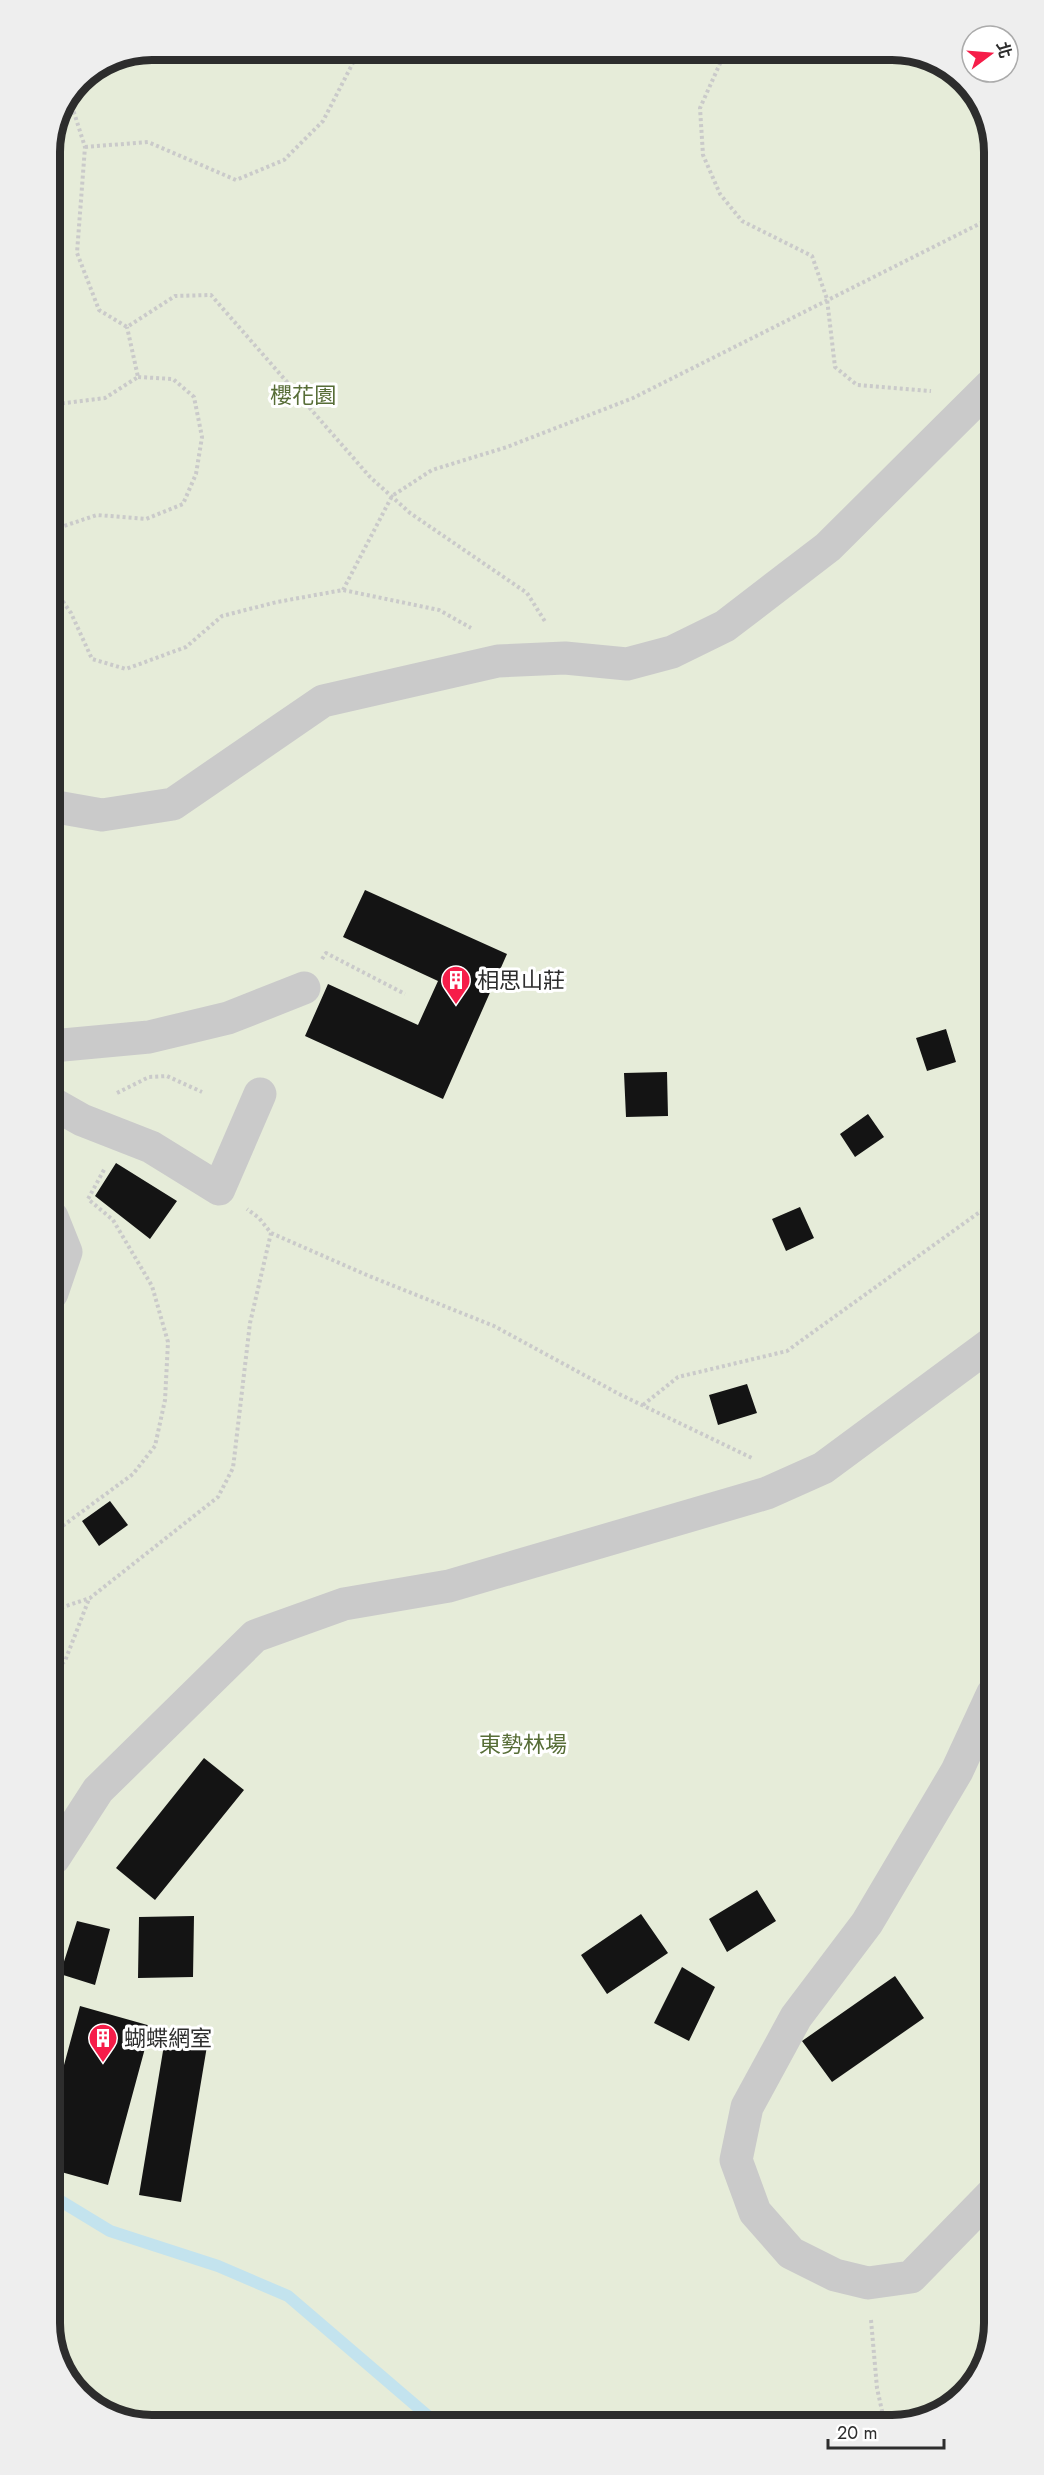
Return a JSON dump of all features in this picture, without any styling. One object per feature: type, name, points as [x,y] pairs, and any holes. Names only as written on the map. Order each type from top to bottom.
[{"type":"street","points":[[60,808],[102,815],[173,804],[323,701],[498,661],[565,658],[627,664],[672,652],[725,626],[828,547],[984,393]]},
{"type":"street","points":[[60,1045],[149,1036],[228,1018],[304,988]]},
{"type":"street","points":[[60,1108],[82,1120],[151,1147],[219,1189],[260,1094]]},
{"type":"street","points":[[60,1237],[66,1252],[60,1270]]},
{"type":"street","points":[[60,1849],[98,1790],[255,1636],[344,1604],[449,1586],[767,1493],[823,1468],[984,1349]]},
{"type":"street","points":[[984,1712],[957,1770],[867,1923],[791,2027],[747,2107],[736,2160],[755,2212],[791,2253],[835,2275],[868,2283],[911,2277],[984,2202]]},
{"type":"path","points":[[85,147],[148,142],[236,180],[284,160],[323,122],[354,60]]},
{"type":"path","points":[[722,60],[700,108],[703,155],[720,194],[742,221],[812,256],[827,299],[835,367],[857,385],[984,391]]},
{"type":"path","points":[[72,108],[85,147],[77,253],[99,309],[127,327],[138,377]]},
{"type":"path","points":[[343,590],[392,496],[432,470],[507,447],[633,398],[984,221]]},
{"type":"path","points":[[127,327],[175,296],[211,295],[370,477],[410,513],[527,592],[565,658]]},
{"type":"path","points":[[60,402],[105,398],[138,377],[173,379],[194,398],[202,437],[196,474],[183,504],[146,519],[97,515],[61,527],[60,534]]},
{"type":"path","points":[[60,599],[71,613],[92,659],[126,669],[186,647],[222,616],[277,602],[343,590],[440,610],[478,632],[498,661]]},
{"type":"path","points":[[304,988],[326,954],[405,994]]},
{"type":"path","points":[[82,1120],[103,1098],[128,1089],[149,1077],[167,1076],[202,1092]]},
{"type":"path","points":[[60,1528],[133,1474],[155,1446],[165,1400],[168,1342],[152,1286],[113,1220],[88,1199],[122,1136]]},
{"type":"path","points":[[219,1189],[259,1218],[272,1233],[369,1276],[494,1326],[643,1405],[756,1460]]},
{"type":"path","points":[[643,1405],[678,1377],[788,1351],[984,1209]]},
{"type":"path","points":[[60,1610],[90,1598],[218,1497],[232,1467],[250,1323],[272,1233]]},
{"type":"path","points":[[60,1666],[65,1661],[90,1598]]},
{"type":"path","points":[[868,2283],[877,2388],[883,2415]]},
{"type":"green space","name":"東勢林場","points":[[152,60],[898,60],[927,67],[948,79],[965,96],[979,123],[984,152],[984,2323],[979,2352],[965,2379],[943,2399],[921,2410],[892,2415],[146,2415],[123,2410],[96,2396],[79,2379],[65,2352],[60,2323],[60,146],[63,128],[79,96],[91,83],[117,67]]},
{"type":"building","name":"相思山莊","points":[[365,890],[507,954],[443,1099],[305,1036],[328,984],[418,1025],[438,981],[343,937]]},
{"type":"building","points":[[946,1029],[956,1062],[927,1071],[916,1038]]},
{"type":"building","points":[[667,1072],[668,1116],[626,1117],[624,1073]]},
{"type":"building","points":[[868,1114],[884,1137],[855,1157],[840,1134]]},
{"type":"building","points":[[116,1163],[177,1201],[150,1239],[95,1196]]},
{"type":"building","points":[[800,1207],[814,1238],[786,1251],[772,1219]]},
{"type":"building","points":[[747,1384],[757,1413],[718,1425],[709,1395]]},
{"type":"building","points":[[110,1501],[128,1525],[99,1546],[82,1521]]},
{"type":"building","points":[[204,1758],[244,1790],[155,1900],[116,1868]]},
{"type":"building","points":[[757,1890],[776,1921],[727,1952],[709,1919]]},
{"type":"building","points":[[641,1914],[668,1953],[607,1994],[581,1955]]},
{"type":"building","points":[[194,1916],[193,1977],[138,1978],[139,1917]]},
{"type":"building","points":[[77,1921],[110,1929],[95,1985],[60,1974]]},
{"type":"building","points":[[682,1967],[715,1987],[689,2041],[654,2023]]},
{"type":"building","points":[[895,1976],[924,2018],[832,2082],[802,2041]]},
{"type":"building","name":"蝴蝶網室","points":[[80,2006],[151,2026],[108,2185],[60,2172],[60,2080]]},
{"type":"building","points":[[166,2033],[208,2040],[181,2202],[139,2195]]},
{"type":"waterway","points":[[60,2201],[110,2231],[218,2266],[288,2296],[427,2415]]},
{"type":"place","name":"相思山莊","points":[[456,1006]]},
{"type":"place","name":"蝴蝶網室","points":[[103,2064]]},
{"type":"park label","name":"櫻花園","points":[[303,395]]}]
